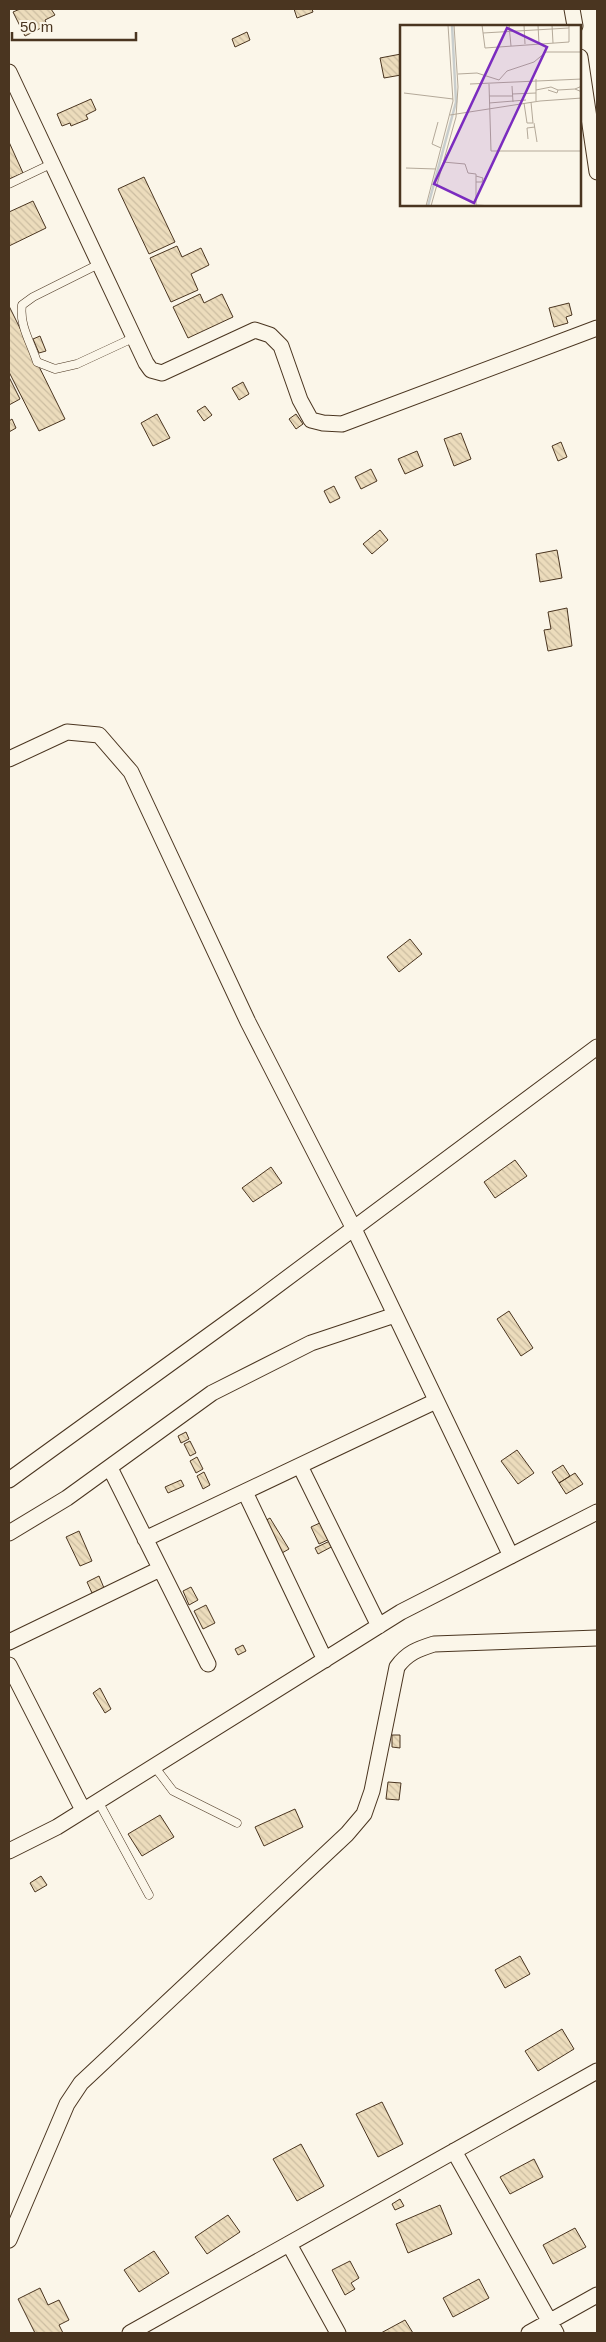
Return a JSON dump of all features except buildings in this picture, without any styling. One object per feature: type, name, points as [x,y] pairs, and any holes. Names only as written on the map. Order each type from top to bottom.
[{"type":"street","points":[[572,9],[575,25]]},
{"type":"street","points":[[581,70],[597,172]]},
{"type":"street","points":[[9,72],[51,164],[151,370],[162,373],[239,336],[256,330],[270,335],[281,346],[300,400],[311,420],[342,424],[597,328]]},
{"type":"street","points":[[9,760],[67,732],[99,735],[131,772],[248,1022],[354,1228],[511,1556]]},
{"type":"street","points":[[9,1480],[354,1228],[597,1047]]},
{"type":"street","points":[[9,1533],[67,1498],[212,1393],[311,1343],[395,1315]]},
{"type":"street","points":[[145,1540],[436,1401]]},
{"type":"street","points":[[300,1466],[379,1626]]},
{"type":"street","points":[[110,1468],[208,1664]]},
{"type":"street","points":[[245,1492],[324,1660]]},
{"type":"street","points":[[9,1851],[57,1827],[401,1612],[597,1512]]},
{"type":"street","points":[[9,1642],[160,1569]]},
{"type":"street","points":[[9,2240],[67,2104],[81,2084],[348,1834],[364,1814],[372,1791],[397,1667],[405,1657],[418,1649],[434,1644],[597,1638]]},
{"type":"street","points":[[9,1665],[83,1810]]},
{"type":"street","points":[[130,2333],[597,2070]]},
{"type":"street","points":[[454,2151],[553,2328]]},
{"type":"street","points":[[289,2244],[338,2333]]},
{"type":"street","points":[[529,2333],[553,2328],[597,2295]]},
{"type":"lane","points":[[9,184],[51,164]]},
{"type":"lane","points":[[99,264],[33,297],[22,305],[20,316],[37,362],[54,369],[70,366],[134,338]]},
{"type":"lane","points":[[154,1766],[173,1791],[237,1823]]},
{"type":"lane","points":[[98,1802],[150,1895]]}]
